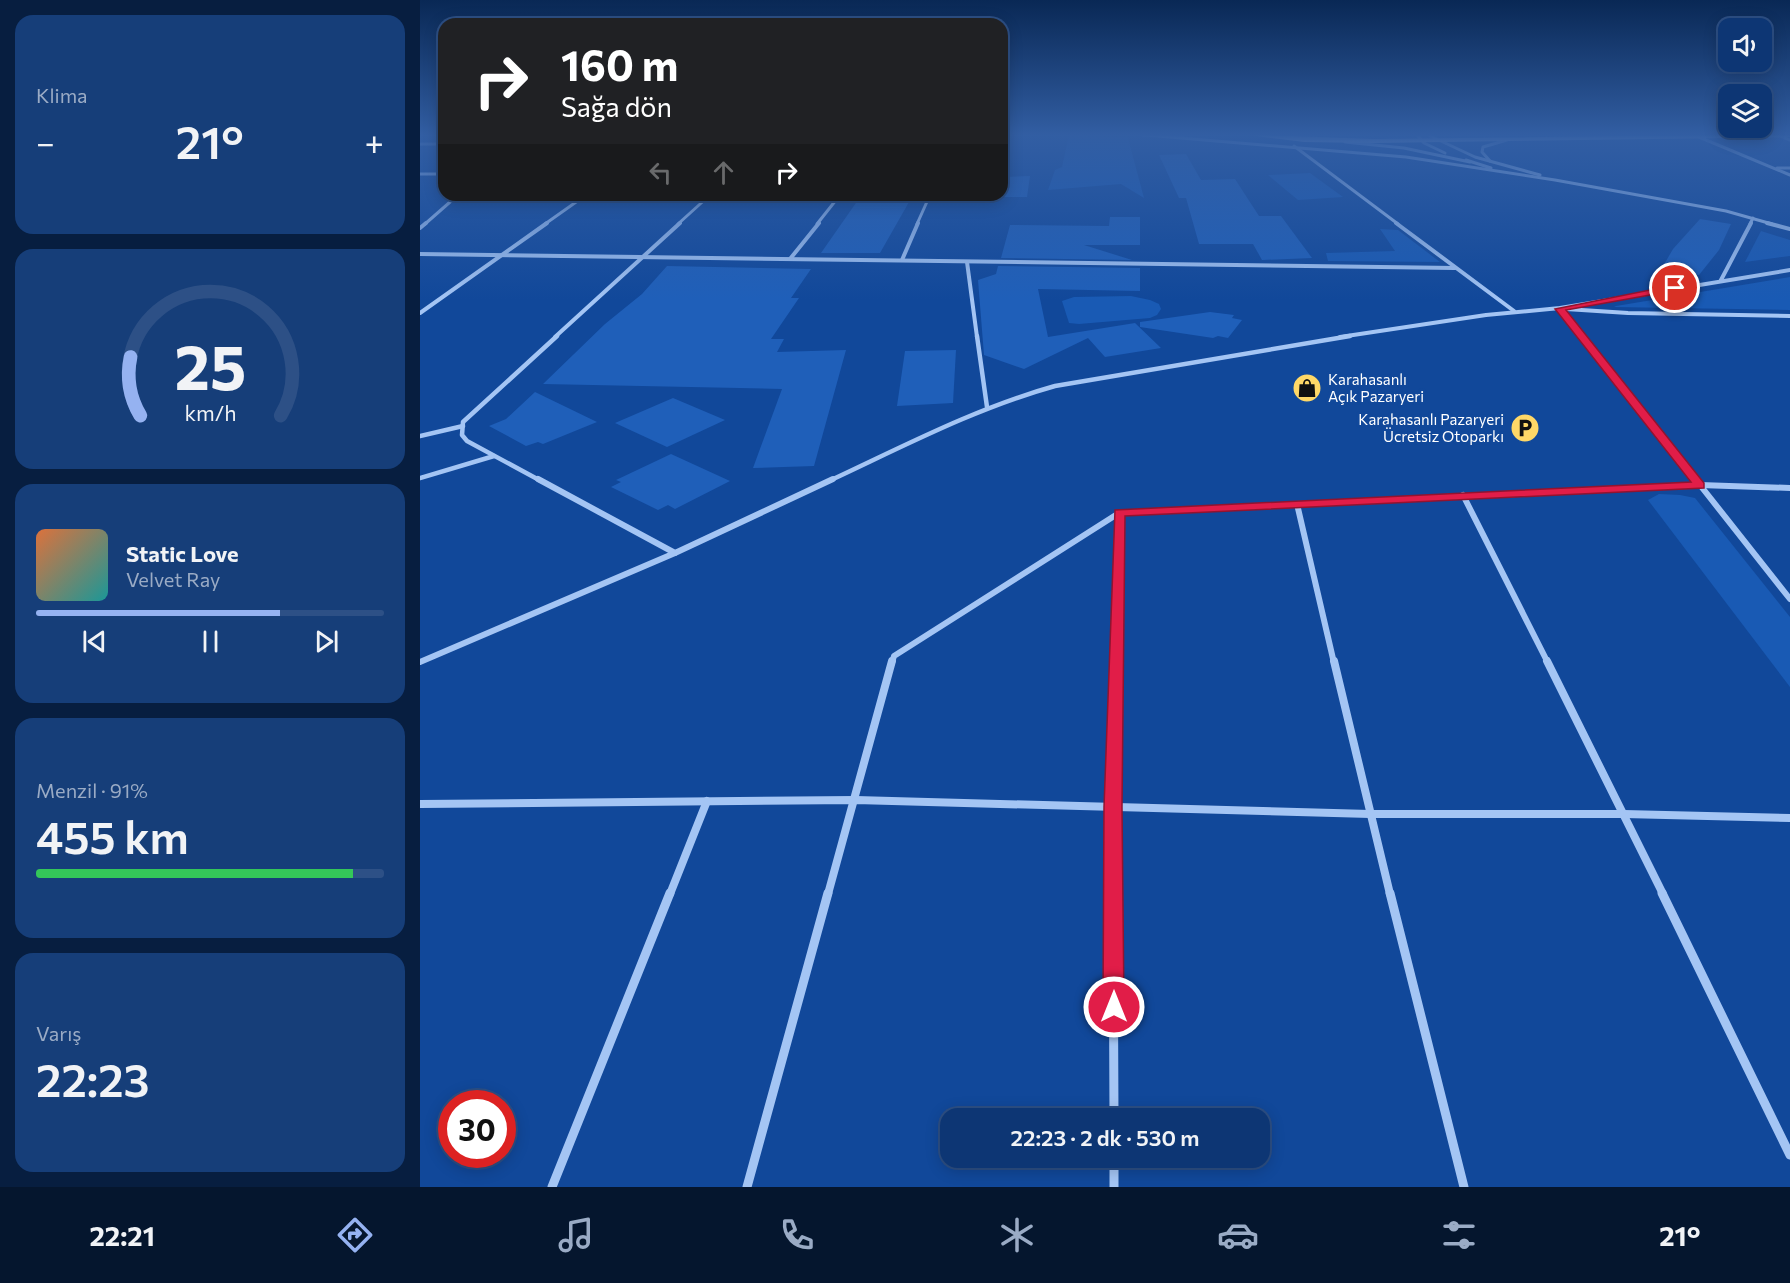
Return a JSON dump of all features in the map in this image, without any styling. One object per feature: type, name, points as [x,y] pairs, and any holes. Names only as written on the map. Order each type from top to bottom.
[{"type":"street","points":[[1351,189],[1514,311]]},
{"type":"street","points":[[1604,189],[1754,218],[1790,229]]},
{"type":"street","points":[[420,228],[451,201]]},
{"type":"street","points":[[420,313],[578,201]]},
{"type":"street","points":[[675,553],[467,441],[462,435],[463,423],[497,389],[703,201]]},
{"type":"street","points":[[790,259],[835,201]]},
{"type":"street","points":[[902,260],[927,201]]},
{"type":"street","points":[[1721,280],[1754,218]]},
{"type":"street","points":[[420,254],[1455,268]]},
{"type":"street","points":[[967,262],[987,408]]},
{"type":"street","points":[[1560,309],[1790,270]]},
{"type":"street","points":[[1560,309],[1790,599]]},
{"type":"street","points":[[420,662],[675,553],[987,408],[1015,397],[1055,386],[1302,343],[1514,311],[1560,309],[1628,313],[1790,316]]},
{"type":"street","points":[[420,436],[463,426]]},
{"type":"street","points":[[420,478],[495,455]]},
{"type":"street","points":[[747,1187],[894,656],[1119,513],[1700,485],[1790,488]]},
{"type":"street","points":[[1463,495],[1624,814],[1790,1155]]},
{"type":"street","points":[[1298,504],[1370,814],[1464,1187]]},
{"type":"street","points":[[1114,1108],[1113,807],[1119,513]]},
{"type":"street","points":[[420,804],[856,800],[1370,814],[1624,814],[1790,818]]},
{"type":"street","points":[[552,1187],[707,801]]},
{"type":"street","points":[[1114,1168],[1114,1187]]},
{"type":"shaded area","points":[[1130,189],[1142,189],[1144,198]]},
{"type":"shaded area","points":[[1285,189],[1333,189],[1343,197],[1298,200]]},
{"type":"shaded area","points":[[1380,229],[1398,230],[1440,262],[1328,261],[1326,253],[1395,251]]},
{"type":"shaded area","points":[[1761,231],[1790,240],[1790,256],[1745,262]]},
{"type":"shaded area","points":[[1790,277],[1790,310],[1614,307],[1616,306]]},
{"type":"shaded area","points":[[1131,296],[1150,300],[1159,304],[1161,309],[1157,315],[1150,318],[1079,324],[1069,323],[1062,301],[1074,297]]},
{"type":"shaded area","points":[[1659,494],[1695,498],[1790,617],[1790,687],[1648,500]]},
{"type":"building","points":[[1008,189],[1028,189],[1027,197],[1008,197]]},
{"type":"building","points":[[1175,189],[1242,189],[1259,216],[1281,216],[1312,258],[1262,260],[1253,244],[1199,244],[1186,198],[1179,198]]},
{"type":"building","points":[[857,201],[910,201],[880,253],[821,253]]},
{"type":"building","points":[[1110,217],[1140,217],[1140,245],[1084,245],[1132,260],[1001,258],[1010,225],[1109,226]]},
{"type":"building","points":[[1700,219],[1731,224],[1719,250],[1699,275],[1662,268],[1673,249]]},
{"type":"building","points":[[667,266],[811,269],[791,298],[799,298],[771,339],[784,339],[777,352],[846,350],[814,466],[753,468],[782,389],[543,384],[605,324],[642,294]]},
{"type":"building","points":[[998,266],[1140,268],[1140,291],[1038,289],[1048,337],[1135,323],[1161,348],[1105,357],[1088,338],[1024,369],[984,355],[978,280],[996,274]]},
{"type":"building","points":[[1210,312],[1234,315],[1232,318],[1242,320],[1228,338],[1218,336],[1213,338],[1140,327],[1140,322]]},
{"type":"building","points":[[956,350],[953,403],[897,406],[905,351]]},
{"type":"building","points":[[535,392],[597,422],[543,444],[538,442],[526,446],[489,426],[506,419]]},
{"type":"building","points":[[673,398],[725,420],[667,447],[615,423]]},
{"type":"building","points":[[671,454],[730,481],[675,509],[668,505],[658,510],[611,487],[621,482],[616,480]]},
{"type":"place","name":"Karahasanlı Açık Pazaryeri","points":[[1307,388]]},
{"type":"place","name":"Karahasanlı Pazaryeri Ücretsiz Otoparkı","points":[[1525,428]]},
{"type":"route","points":[[1114,1007],[1113,807],[1119,513],[1700,485],[1560,309],[1675,288]]}]
